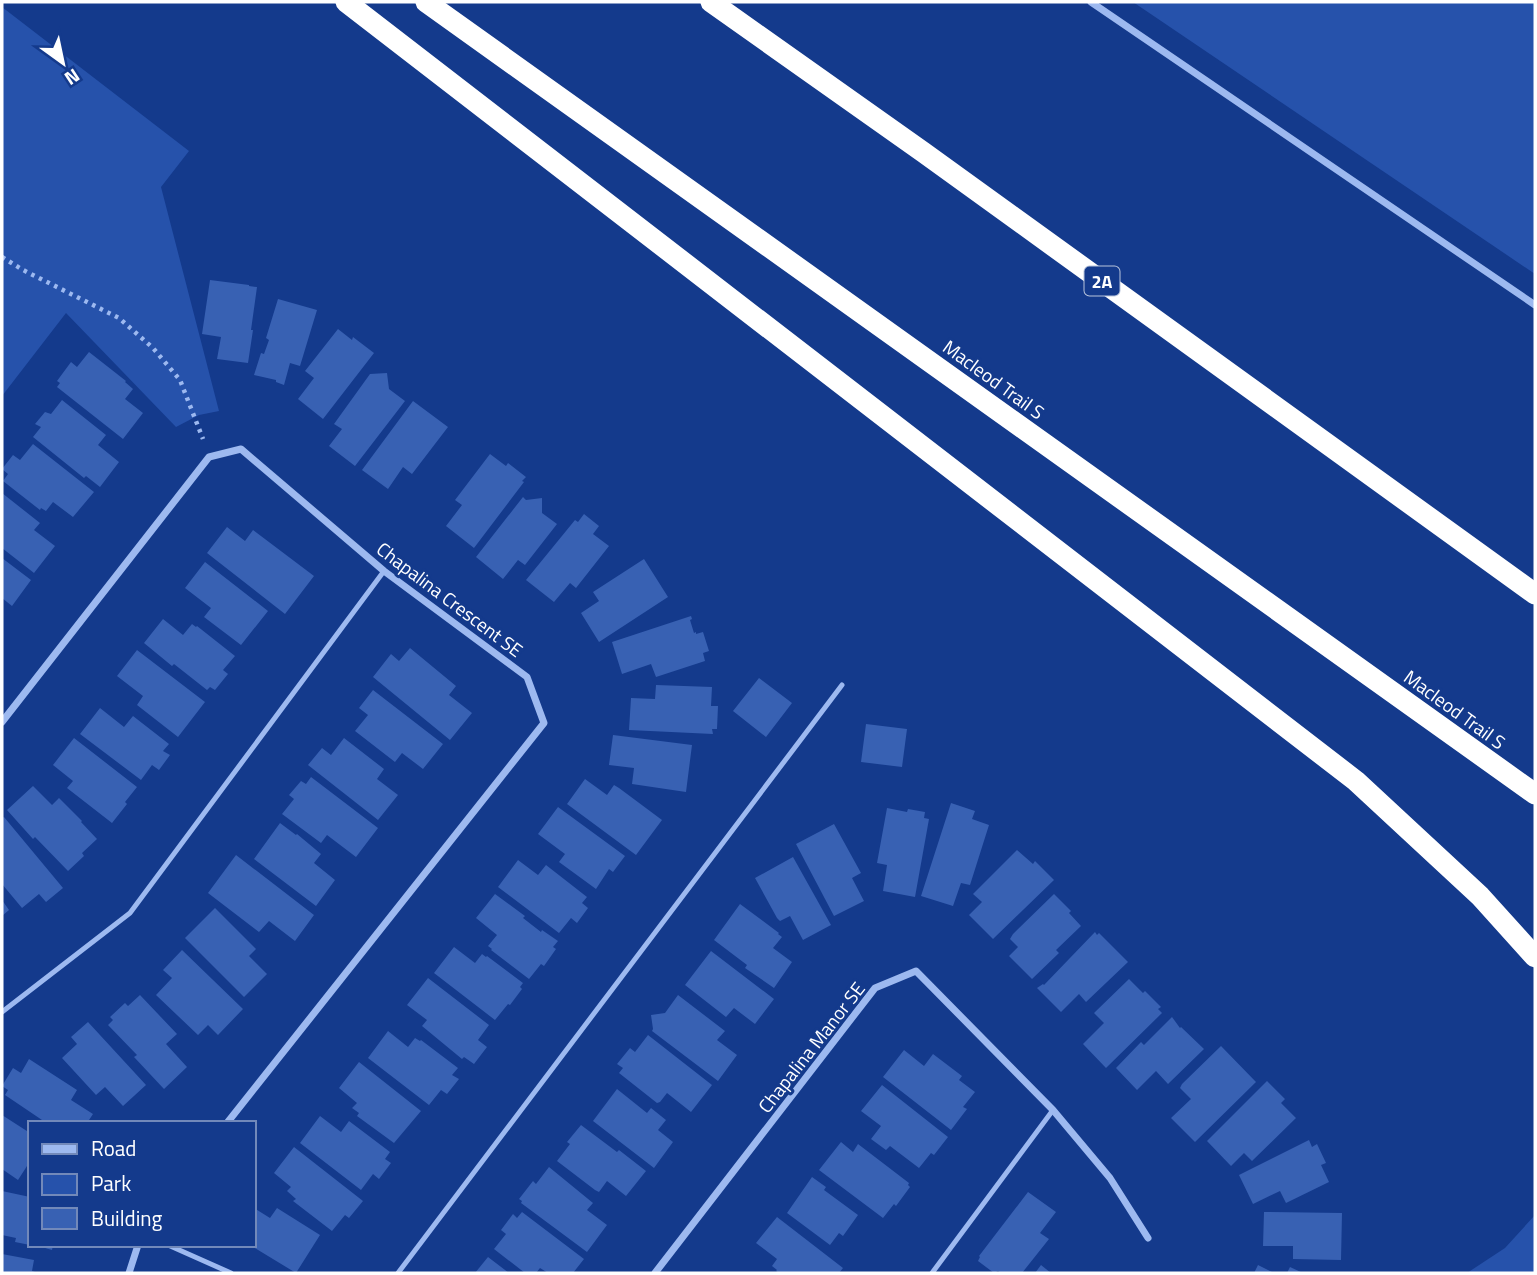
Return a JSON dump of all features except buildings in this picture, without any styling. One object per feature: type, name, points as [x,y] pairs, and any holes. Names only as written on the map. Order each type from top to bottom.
[{"type":"highway","points":[[346,2],[1356,781],[1480,896],[1535,957]]},
{"type":"highway","name":"Macleod Trail S","points":[[426,2],[1535,794]]},
{"type":"highway","name":"2A","points":[[711,2],[1492,562]]},
{"type":"highway","points":[[1492,562],[1535,585]]},
{"type":"highway","points":[[1492,562],[1535,594]]},
{"type":"street","points":[[1091,2],[1535,305]]},
{"type":"street","name":"Chapalina Crescent SE","points":[[209,457],[241,449],[384,571],[527,677],[544,723],[229,1121]]},
{"type":"street","points":[[2,722],[209,457]]},
{"type":"street","name":"Chapalina Manor SE","points":[[655,1273],[876,988],[916,971],[1054,1110],[1110,1178],[1148,1238]]},
{"type":"street","points":[[129,1273],[137,1247]]},
{"type":"lane","points":[[2,1012],[130,913],[384,571]]},
{"type":"lane","points":[[398,1273],[842,685]]},
{"type":"lane","points":[[932,1273],[1054,1110]]},
{"type":"lane","points":[[172,1247],[231,1273]]},
{"type":"path","points":[[2,257],[119,318],[153,348],[180,380],[197,419],[209,457]]},
{"type":"green space","points":[[1133,2],[1535,2],[1535,274]]},
{"type":"green space","points":[[2,7],[189,151],[161,187],[219,411],[199,415],[176,427],[66,313],[2,396]]},
{"type":"green space","points":[[1535,1215],[1535,1273],[1467,1273],[1505,1248]]}]
